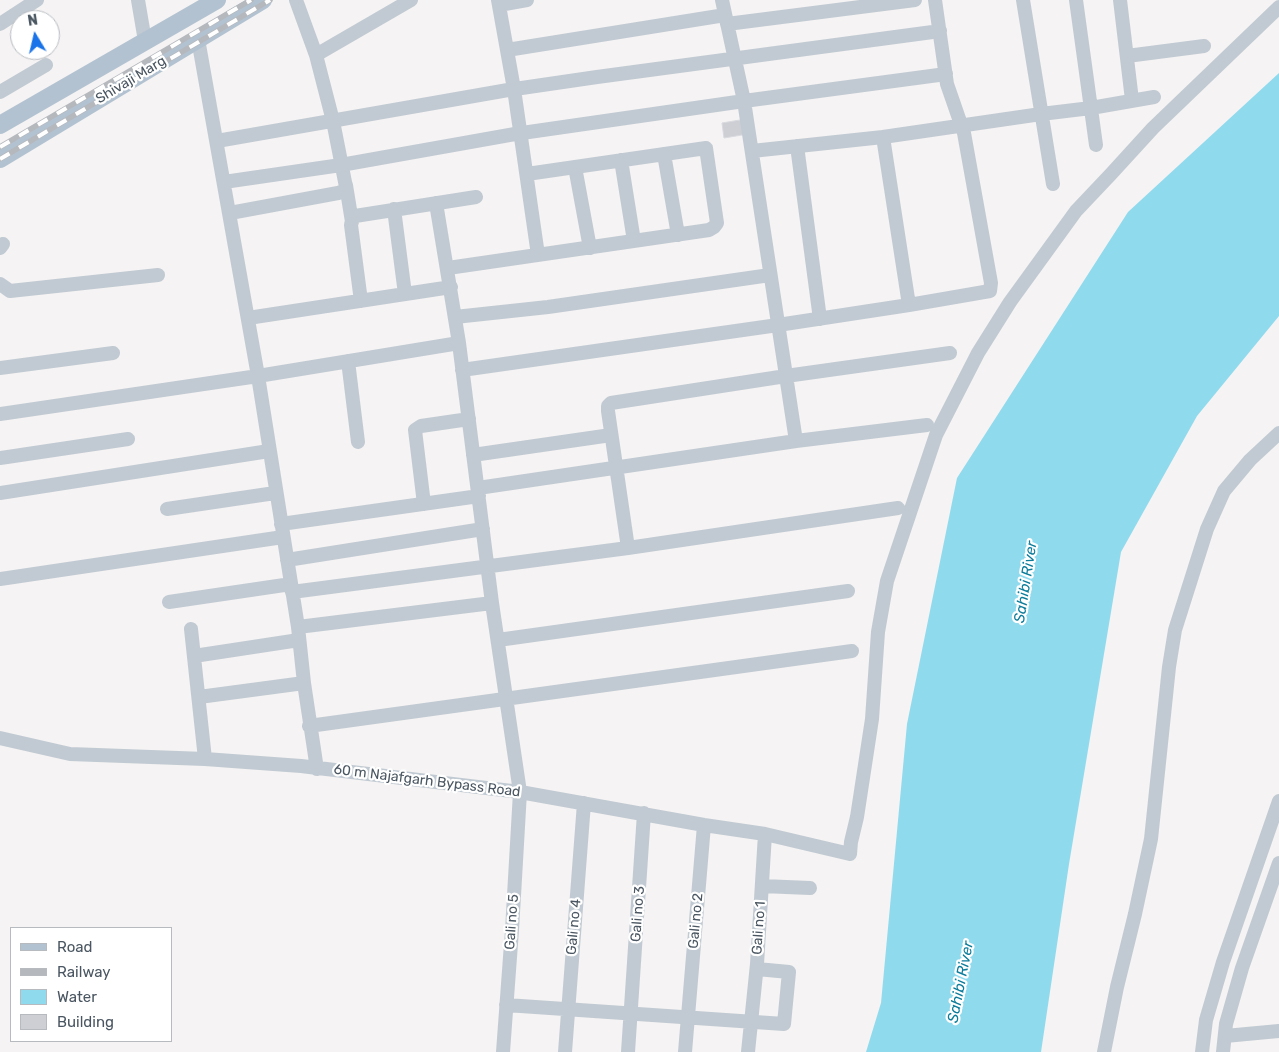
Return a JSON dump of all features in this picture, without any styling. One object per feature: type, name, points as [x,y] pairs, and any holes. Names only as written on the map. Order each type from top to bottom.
[{"type":"main road","name":"Shivaji Marg","points":[[0,125],[217,0]]},
{"type":"main road","name":"Shivaji Marg","points":[[0,159],[263,0]]},
{"type":"street","points":[[1,18],[37,0]]},
{"type":"street","points":[[138,0],[145,40]]},
{"type":"street","points":[[296,0],[316,55],[333,121],[352,222],[361,301]]},
{"type":"street","points":[[316,55],[411,0]]},
{"type":"street","points":[[527,0],[498,3],[514,89],[538,255]]},
{"type":"street","points":[[722,0],[744,101],[796,442]]},
{"type":"street","points":[[507,50],[726,20],[915,0]]},
{"type":"street","points":[[462,370],[778,326],[990,291],[991,287],[962,126],[947,84],[935,0]]},
{"type":"street","points":[[1023,0],[1053,184]]},
{"type":"street","points":[[1076,0],[1096,144]]},
{"type":"street","points":[[1120,0],[1132,100]]},
{"type":"street","name":"60 m Najafgarh Bypass Road","points":[[0,738],[70,754],[205,759],[317,768],[520,792],[765,834],[850,854],[872,719],[878,632],[887,581],[936,435],[978,353],[1046,251],[1076,211],[1153,128],[1279,7]]},
{"type":"street","points":[[217,141],[514,89],[940,31]]},
{"type":"street","points":[[198,39],[258,376],[275,493],[288,560],[299,634],[309,726],[317,768]]},
{"type":"street","points":[[1127,56],[1204,46]]},
{"type":"street","points":[[0,92],[46,64]]},
{"type":"street","points":[[224,182],[341,165],[520,134],[946,74]]},
{"type":"street","points":[[752,151],[883,137],[1091,108],[1154,97]]},
{"type":"street","points":[[883,137],[909,305]]},
{"type":"street","points":[[797,146],[820,319]]},
{"type":"street","points":[[448,268],[709,230],[717,223],[706,148],[527,174]]},
{"type":"street","points":[[664,154],[678,235]]},
{"type":"street","points":[[622,160],[634,241]]},
{"type":"street","points":[[575,167],[590,248]]},
{"type":"street","points":[[230,213],[338,194],[344,191],[346,185]]},
{"type":"street","points":[[352,222],[360,214],[476,197]]},
{"type":"street","name":"Gali no 5","points":[[436,203],[459,343],[492,603],[520,792],[503,1052]]},
{"type":"street","points":[[394,209],[405,294]]},
{"type":"street","points":[[0,284],[10,291],[158,275]]},
{"type":"street","points":[[455,317],[548,307],[770,275]]},
{"type":"street","points":[[248,318],[451,287]]},
{"type":"street","points":[[0,414],[258,376],[459,343]]},
{"type":"street","points":[[0,368],[113,353]]},
{"type":"street","points":[[628,548],[610,435],[608,406],[611,404],[786,376],[950,353]]},
{"type":"street","points":[[348,361],[358,442]]},
{"type":"street","points":[[424,504],[415,430],[421,426],[469,419]]},
{"type":"street","points":[[0,579],[282,530],[616,467],[926,425]]},
{"type":"street","points":[[1104,1052],[1151,839],[1169,668],[1175,630],[1207,529],[1224,491],[1250,460],[1279,433]]},
{"type":"street","points":[[473,455],[610,435]]},
{"type":"street","points":[[0,458],[128,439]]},
{"type":"street","points":[[0,493],[269,451]]},
{"type":"street","points":[[167,509],[275,493]]},
{"type":"street","points":[[169,602],[628,548],[898,508]]},
{"type":"street","points":[[288,560],[483,529]]},
{"type":"street","points":[[498,640],[848,591]]},
{"type":"street","points":[[194,656],[299,634],[492,603]]},
{"type":"street","points":[[191,629],[205,759]]},
{"type":"street","points":[[309,726],[852,650]]},
{"type":"street","points":[[199,697],[304,683]]},
{"type":"street","points":[[1202,1052],[1206,1020],[1223,962],[1279,802]]},
{"type":"street","name":"Gali no 4","points":[[564,1052],[584,803]]},
{"type":"street","name":"Gali no 3","points":[[628,1052],[644,813]]},
{"type":"street","name":"Gali no 2","points":[[685,1052],[704,825]]},
{"type":"street","name":"Gali no 1","points":[[748,1052],[756,970],[765,834]]},
{"type":"street","points":[[1223,1052],[1226,1024],[1242,968],[1279,863]]},
{"type":"street","name":"Gali no 1","points":[[762,886],[810,888]]},
{"type":"street","points":[[506,1005],[784,1024],[789,972],[756,970]]},
{"type":"street","points":[[1225,1036],[1279,1031]]},
{"type":"water","name":"Sahibi River","points":[[1279,73],[1279,316],[1197,416],[1121,552],[1069,864],[1041,1052],[866,1052],[881,1003],[907,724],[957,478],[1128,212]]},
{"type":"building","points":[[746,119],[748,134],[724,138],[722,123]]},
{"type":"railway","points":[[0,147],[251,0]]},
{"type":"railway","points":[[0,159],[270,0]]}]
